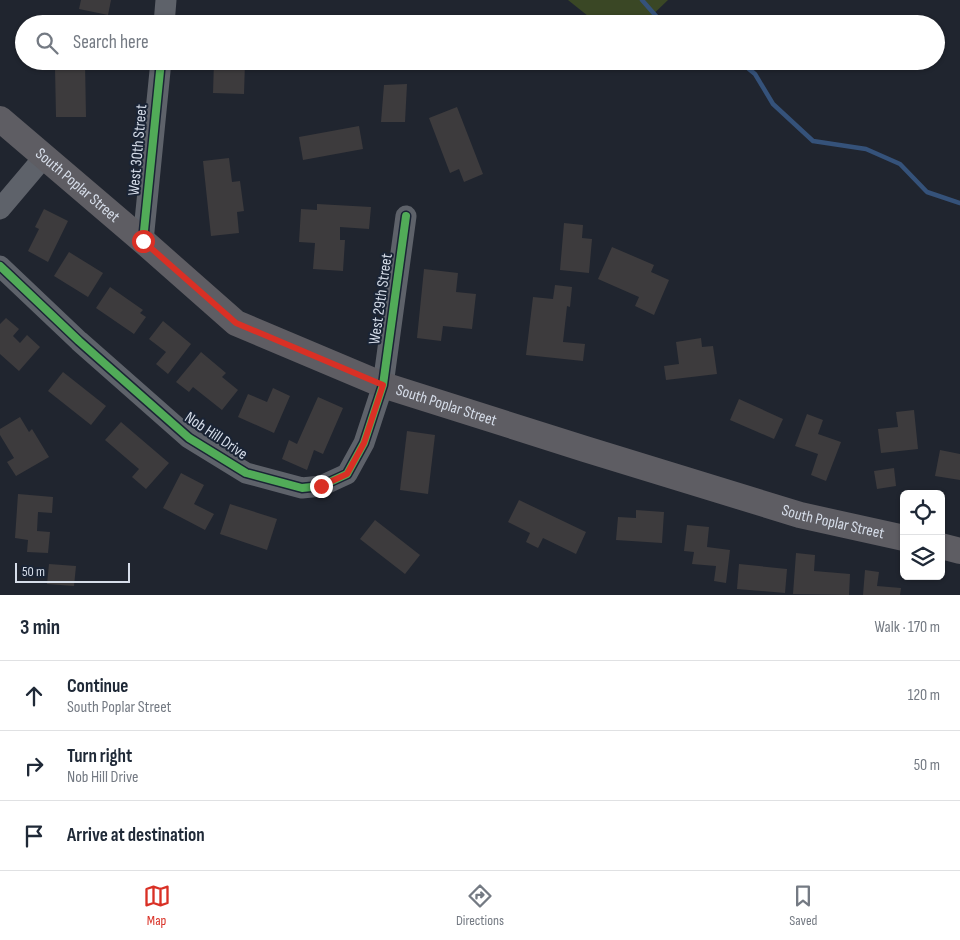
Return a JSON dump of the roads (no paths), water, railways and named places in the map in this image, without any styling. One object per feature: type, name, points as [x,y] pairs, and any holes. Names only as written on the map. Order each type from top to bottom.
[{"type":"main road","name":"South Poplar Street","points":[[0,119],[236,323],[383,385],[585,450],[800,515],[900,537]]},
{"type":"main road","points":[[945,547],[960,551]]},
{"type":"street","points":[[165,15],[166,0]]},
{"type":"street","name":"West 30th Street","points":[[143,241],[160,70]]},
{"type":"street","points":[[0,209],[44,157]]},
{"type":"street","name":"West 29th Street","points":[[383,385],[406,216]]},
{"type":"street","name":"Nob Hill Drive","points":[[0,266],[79,341],[189,438],[246,473],[302,488],[321,486],[347,474],[364,443],[383,385]]},
{"type":"waterway","points":[[642,0],[655,15]]},
{"type":"waterway","points":[[750,70],[755,74],[773,104],[813,141],[866,149],[900,164],[927,192],[960,203]]}]
